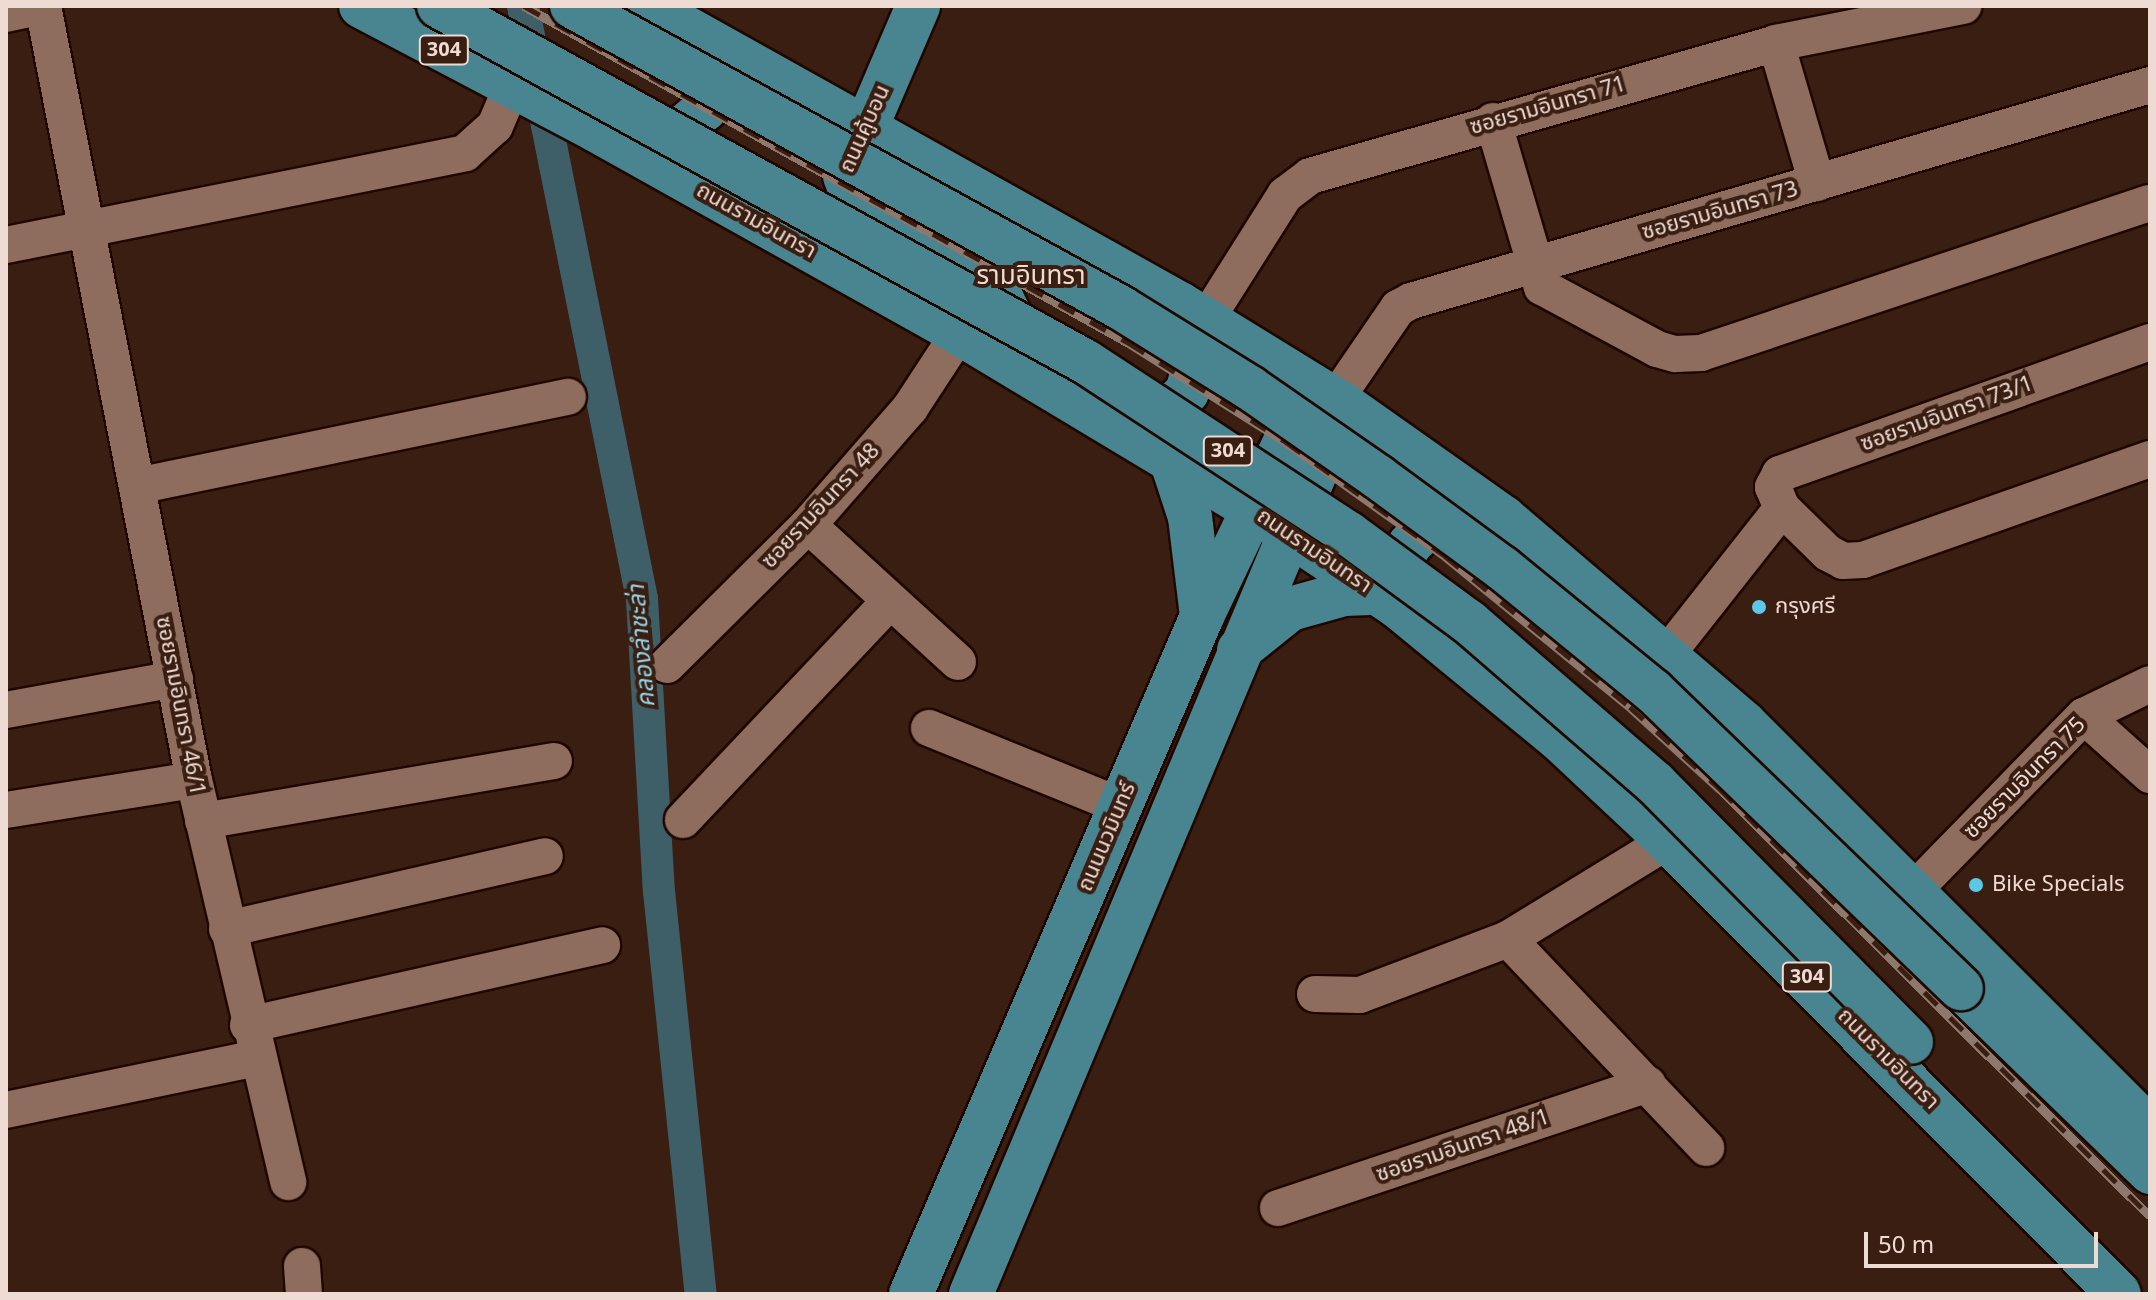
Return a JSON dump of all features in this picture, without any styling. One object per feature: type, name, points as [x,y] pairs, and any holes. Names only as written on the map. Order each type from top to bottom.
[{"type":"main road","name":"ถนนรามอินทรา","points":[[361,6],[596,130],[959,333],[1036,382],[1171,459],[1387,600],[1548,729],[1668,841],[2119,1294]]},
{"type":"main road","name":"ถนนรามอินทรา","points":[[439,6],[1086,362],[1349,534],[1469,622],[1655,783],[2150,1286]]},
{"type":"main road","points":[[572,6],[1121,308],[1250,388],[1502,568],[1653,691],[2150,1172]]},
{"type":"main road","points":[[647,6],[869,125],[1193,312],[1330,397],[1504,518],[1668,653],[1913,891],[2150,1129]]},
{"type":"main road","name":"ถนนคู้บอน","points":[[809,251],[869,125],[918,6]]},
{"type":"main road","points":[[636,153],[668,140],[705,109],[718,70],[705,39]]},
{"type":"main road","points":[[845,176],[854,199],[982,276],[999,293],[1036,382]]},
{"type":"main road","points":[[1105,422],[1166,411],[1187,392],[1194,367],[1193,312]]},
{"type":"main road","name":"ถนนนวมินทร์","points":[[911,1294],[1202,616],[1269,521],[1330,397]]},
{"type":"main road","points":[[1171,459],[1190,517],[1202,616]]},
{"type":"main road","points":[[1237,651],[1290,609],[1344,594],[1387,600],[1410,544],[1428,528],[1456,518],[1504,518]]},
{"type":"main road","name":"ถนนนวมินทร์","points":[[971,1294],[1237,651],[1269,521]]},
{"type":"street","points":[[6,14],[44,6]]},
{"type":"street","name":"ซอยรามอินทรา 46/1","points":[[44,6],[194,780],[252,1041],[288,1182]]},
{"type":"street","name":"ซอยรามอินทรา 71","points":[[1193,312],[1296,182],[1493,121],[1776,43],[1963,6]]},
{"type":"street","points":[[1776,43],[1817,183]]},
{"type":"street","name":"ซอยรามอินทรา 73","points":[[1330,397],[1398,308],[1534,265],[2150,85]]},
{"type":"street","points":[[6,245],[465,153],[495,126],[520,90]]},
{"type":"street","points":[[1493,121],[1542,287],[1657,349],[1701,353],[2150,203]]},
{"type":"street","name":"ซอยรามอินทรา 48","points":[[667,665],[808,525],[910,408],[959,333]]},
{"type":"street","name":"ซอยรามอินทรา 73/1","points":[[1782,508],[1773,487],[1780,474],[2150,342]]},
{"type":"street","points":[[137,486],[568,397]]},
{"type":"street","points":[[1668,653],[1782,508],[1828,553],[1843,561],[1863,560],[2150,459]]},
{"type":"street","points":[[808,525],[958,662]]},
{"type":"street","points":[[683,820],[890,601]]},
{"type":"street","points":[[6,710],[175,679]]},
{"type":"street","name":"ซอยรามอินทรา 75","points":[[1913,891],[2084,716],[2150,684]]},
{"type":"street","points":[[2084,716],[2150,775]]},
{"type":"street","points":[[929,728],[1121,806]]},
{"type":"street","points":[[203,821],[554,761]]},
{"type":"street","points":[[6,810],[194,780]]},
{"type":"street","points":[[1315,994],[1360,995],[1508,939],[1668,841]]},
{"type":"street","points":[[227,929],[545,856]]},
{"type":"street","points":[[1508,939],[1706,1148]]},
{"type":"street","points":[[6,1110],[602,945]]},
{"type":"street","name":"ซอยรามอินทรา 48/1","points":[[1278,1208],[1648,1084]]},
{"type":"waterway","name":"คลองลำชะล่า","points":[[523,6],[642,599],[659,891],[701,1294]]},
{"type":"railway","points":[[524,6],[1129,343],[1286,442],[1445,556],[1630,707],[1720,789],[2150,1216]]},
{"type":"place","name":"กรุงศรี","points":[[1759,607]]},
{"type":"place","name":"Bike Specials","points":[[1976,885]]},
{"type":"district","name":"รามอินทรา","points":[[1031,277]]}]
